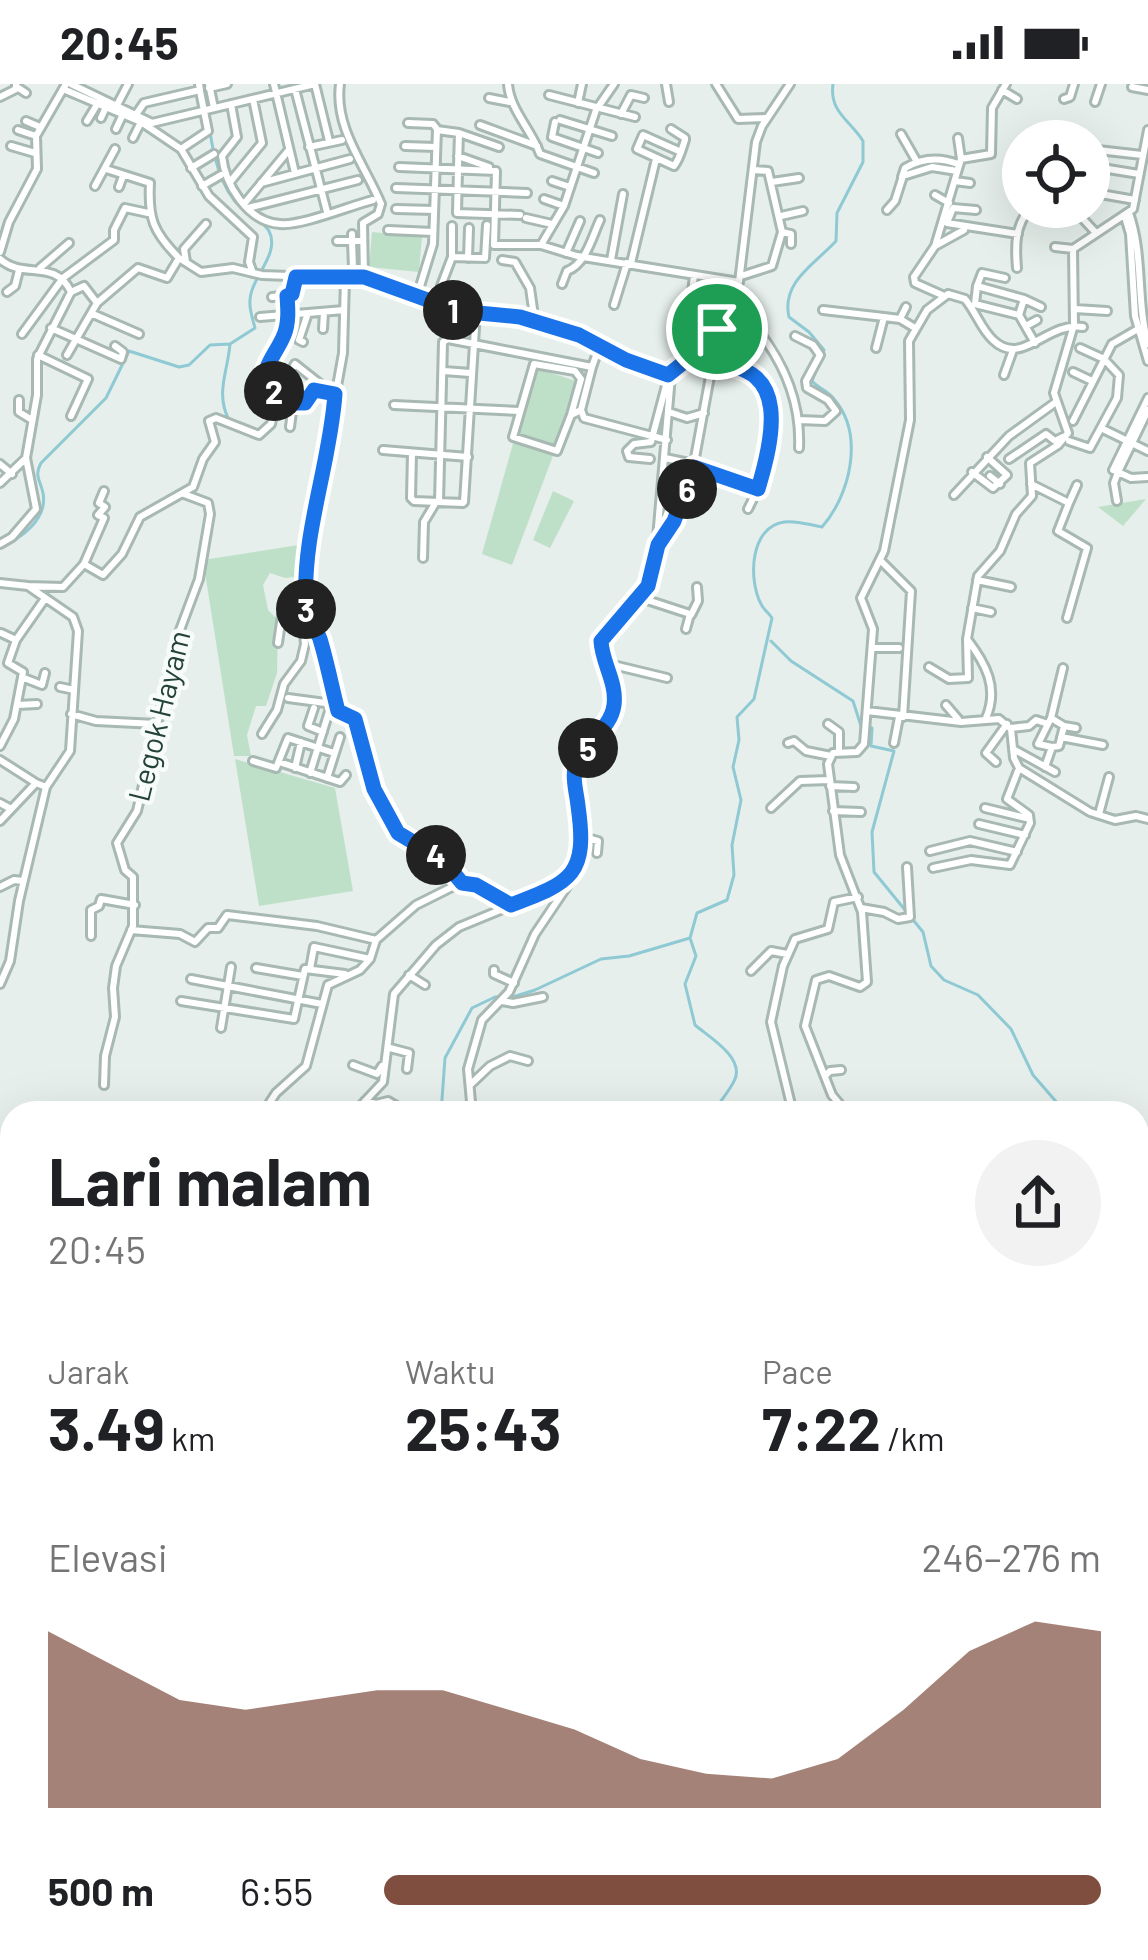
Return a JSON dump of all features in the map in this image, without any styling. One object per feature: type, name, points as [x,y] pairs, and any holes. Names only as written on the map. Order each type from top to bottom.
[{"type":"street","points":[[101,118],[128,84]]},
{"type":"street","points":[[133,138],[144,103],[226,84]]},
{"type":"street","points":[[274,84],[295,173]]},
{"type":"street","points":[[151,125],[315,84],[329,141]]},
{"type":"street","points":[[340,84],[340,116],[362,171],[382,204],[378,214],[364,220],[364,277]]},
{"type":"street","points":[[508,84],[510,102],[545,158],[594,173]]},
{"type":"street","points":[[578,103],[582,84]]},
{"type":"street","points":[[541,245],[564,206],[596,110],[614,84]]},
{"type":"street","points":[[666,84],[669,102]]},
{"type":"street","points":[[716,84],[738,119],[768,118]]},
{"type":"street","points":[[658,545],[674,521],[694,466],[719,326],[740,279],[759,133],[790,84]]},
{"type":"street","points":[[1064,99],[1070,97],[1074,84]]},
{"type":"street","points":[[1095,102],[1101,84]]},
{"type":"street","points":[[0,97],[17,86],[26,93]]},
{"type":"street","points":[[67,86],[112,108]]},
{"type":"street","points":[[67,86],[151,125],[181,149],[202,186],[254,237],[249,261],[257,274]]},
{"type":"street","points":[[67,86],[38,131],[37,170],[4,220],[0,257],[19,270],[40,268],[63,278],[71,292]]},
{"type":"street","points":[[181,149],[207,133],[204,87]]},
{"type":"street","points":[[902,177],[991,154],[991,112],[1004,87],[1017,99]]},
{"type":"street","points":[[1132,87],[1148,90]]},
{"type":"street","points":[[295,89],[327,212]]},
{"type":"street","points":[[622,114],[632,93],[644,98]]},
{"type":"street","points":[[549,95],[635,117]]},
{"type":"street","points":[[489,98],[510,102]]},
{"type":"street","points":[[230,182],[262,142],[253,99]]},
{"type":"street","points":[[231,104],[237,137],[222,159],[246,206],[281,224],[373,200]]},
{"type":"street","points":[[87,121],[112,108]]},
{"type":"street","points":[[112,108],[116,129]]},
{"type":"street","points":[[323,120],[340,116]]},
{"type":"street","points":[[26,121],[38,131]]},
{"type":"street","points":[[598,153],[552,137],[558,121],[612,136]]},
{"type":"street","points":[[407,123],[433,124],[437,130],[433,232],[429,263],[417,296]]},
{"type":"street","points":[[480,125],[537,146]]},
{"type":"street","points":[[670,128],[685,138],[681,152],[674,166],[638,149],[640,136],[681,152]]},
{"type":"street","points":[[18,130],[38,131]]},
{"type":"street","points":[[437,130],[499,148]]},
{"type":"street","points":[[1055,247],[1073,248],[1127,215],[1137,193],[1148,130]]},
{"type":"street","points":[[459,134],[457,213],[523,217],[552,224]]},
{"type":"street","points":[[902,134],[917,162]]},
{"type":"street","points":[[958,137],[959,165],[949,203],[935,245],[914,280],[942,295],[965,299],[994,341],[1013,350],[1055,328],[1079,326]]},
{"type":"street","points":[[309,147],[342,140]]},
{"type":"street","points":[[11,146],[35,153]]},
{"type":"street","points":[[404,146],[436,147]]},
{"type":"street","points":[[95,186],[115,148]]},
{"type":"street","points":[[1110,148],[1142,155]]},
{"type":"street","points":[[246,206],[289,149]]},
{"type":"street","points":[[191,168],[214,154]]},
{"type":"street","points":[[261,183],[350,159]]},
{"type":"street","points":[[887,210],[895,201],[905,168],[944,159],[959,165]]},
{"type":"street","points":[[614,305],[656,160]]},
{"type":"street","points":[[458,164],[496,171],[493,244],[541,245],[583,257],[740,279],[772,266],[782,232],[767,170],[752,170]]},
{"type":"street","points":[[399,167],[489,167]]},
{"type":"street","points":[[106,169],[150,183],[148,213],[163,242],[201,272],[232,263],[257,274],[364,277],[458,311],[520,317],[579,335],[626,360],[670,375]]},
{"type":"street","points":[[1110,169],[1139,174]]},
{"type":"street","points":[[202,186],[220,175]]},
{"type":"street","points":[[119,187],[123,176]]},
{"type":"street","points":[[772,182],[799,178]]},
{"type":"street","points":[[246,206],[358,180]]},
{"type":"street","points":[[552,181],[570,187]]},
{"type":"street","points":[[955,181],[970,183]]},
{"type":"street","points":[[396,188],[527,193]]},
{"type":"street","points":[[27,189],[38,194]]},
{"type":"street","points":[[1110,192],[1148,190]]},
{"type":"street","points":[[611,260],[623,194]]},
{"type":"street","points":[[935,195],[949,203]]},
{"type":"street","points":[[217,203],[228,196]]},
{"type":"street","points":[[544,199],[564,206]]},
{"type":"street","points":[[976,210],[955,207],[947,223],[1018,233]]},
{"type":"street","points":[[22,334],[63,278],[113,240],[125,208],[148,213]]},
{"type":"street","points":[[396,209],[434,210]]},
{"type":"street","points":[[781,216],[803,212]]},
{"type":"street","points":[[1127,215],[1148,344]]},
{"type":"street","points":[[562,284],[567,271],[583,257],[600,220]]},
{"type":"street","points":[[566,253],[580,221]]},
{"type":"street","points":[[67,355],[97,303],[138,268],[167,278],[206,224]]},
{"type":"street","points":[[452,257],[485,259],[487,225]]},
{"type":"street","points":[[441,286],[452,257],[452,226]]},
{"type":"street","points":[[468,258],[469,228]]},
{"type":"street","points":[[935,245],[965,228]]},
{"type":"street","points":[[1017,268],[1020,228]]},
{"type":"street","points":[[1091,228],[1096,233]]},
{"type":"street","points":[[388,230],[433,232]]},
{"type":"street","points":[[782,232],[791,234],[791,244]]},
{"type":"street","points":[[1132,233],[1148,233]]},
{"type":"street","points":[[352,238],[353,269]]},
{"type":"street","points":[[337,241],[363,241]]},
{"type":"street","points":[[40,268],[69,243]]},
{"type":"street","points":[[1068,438],[1055,386],[1079,326],[1073,248]]},
{"type":"street","points":[[502,260],[516,263],[530,288],[532,309],[520,317]]},
{"type":"street","points":[[429,263],[447,268]]},
{"type":"street","points":[[7,292],[19,270]]},
{"type":"street","points":[[1136,272],[1148,273]]},
{"type":"street","points":[[1136,272],[1138,329],[1148,361]]},
{"type":"street","points":[[1005,278],[982,273],[975,304],[1019,315],[1034,343]]},
{"type":"street","points":[[692,303],[694,275]]},
{"type":"street","points":[[272,297],[292,294],[296,277]]},
{"type":"street","points":[[262,734],[277,710],[284,684],[301,661],[307,553],[343,353],[345,278]]},
{"type":"street","points":[[0,544],[34,512],[37,501],[26,458],[41,396],[38,355],[71,292],[84,286],[97,303]]},
{"type":"street","points":[[977,286],[1041,307]]},
{"type":"street","points":[[788,742],[806,751],[853,753],[863,748],[873,648],[872,623],[861,598],[880,561],[910,420],[907,361],[915,328],[942,295]]},
{"type":"street","points":[[287,296],[285,333],[269,357],[263,381],[266,390],[292,395],[290,427]]},
{"type":"street","points":[[704,298],[728,306]]},
{"type":"street","points":[[1019,315],[1024,299]]},
{"type":"street","points":[[900,320],[906,308]]},
{"type":"street","points":[[1075,309],[1107,311]]},
{"type":"street","points":[[260,317],[344,310]]},
{"type":"street","points":[[823,310],[900,320],[915,328]]},
{"type":"street","points":[[323,312],[323,329]]},
{"type":"street","points":[[412,453],[411,498],[464,502],[476,312]]},
{"type":"street","points":[[304,342],[299,340],[308,313]]},
{"type":"street","points":[[92,314],[140,334]]},
{"type":"street","points":[[876,348],[884,317]]},
{"type":"street","points":[[1026,326],[1036,320]]},
{"type":"street","points":[[650,459],[629,457],[627,451],[634,444],[650,443],[670,375],[719,326]]},
{"type":"street","points":[[719,326],[758,330],[790,385],[799,420],[799,448]]},
{"type":"street","points":[[51,328],[121,359],[123,352],[115,346]]},
{"type":"street","points":[[1073,421],[1111,345],[1138,329]]},
{"type":"street","points":[[796,336],[820,355],[806,386],[836,411],[825,421],[799,420]]},
{"type":"street","points":[[423,558],[424,522],[438,502],[445,340],[592,367]]},
{"type":"street","points":[[1010,459],[1046,434],[1054,441],[1068,438],[1089,449],[1117,398],[1119,375],[1111,345]]},
{"type":"street","points":[[1080,348],[1104,359],[1119,375]]},
{"type":"street","points":[[598,350],[581,410],[587,420],[667,440]]},
{"type":"street","points":[[1004,375],[1013,350]]},
{"type":"street","points":[[38,355],[88,379],[71,416]]},
{"type":"street","points":[[279,392],[295,364],[319,382],[305,403],[293,403]]},
{"type":"street","points":[[534,364],[575,371],[581,379],[571,415],[556,451],[513,436],[534,364]]},
{"type":"street","points":[[715,365],[749,370],[769,401],[773,429],[748,509]]},
{"type":"street","points":[[444,371],[472,373]]},
{"type":"street","points":[[1073,372],[1093,382]]},
{"type":"street","points":[[471,1101],[468,1069],[482,1020],[514,983],[535,934],[578,866],[583,837],[575,768],[614,710],[601,641],[641,598],[654,573],[670,375]]},
{"type":"street","points":[[314,390],[335,394]]},
{"type":"street","points":[[1118,500],[1114,483],[1148,398]]},
{"type":"street","points":[[19,400],[20,412],[32,420]]},
{"type":"street","points":[[1070,400],[1080,405]]},
{"type":"street","points":[[954,495],[987,457],[1056,402]]},
{"type":"street","points":[[394,405],[520,411]]},
{"type":"street","points":[[84,563],[103,575],[122,554],[140,517],[193,488],[202,459],[214,446],[209,421],[216,418],[259,434],[271,424],[274,410]]},
{"type":"street","points":[[571,415],[581,410]]},
{"type":"street","points":[[1129,442],[1148,410]]},
{"type":"street","points":[[669,412],[687,418],[704,413]]},
{"type":"street","points":[[1102,428],[1148,451]]},
{"type":"street","points":[[31,435],[40,439]]},
{"type":"street","points":[[929,667],[950,679],[968,678],[967,639],[977,580],[1030,499],[1030,462],[1068,438]]},
{"type":"street","points":[[383,450],[468,457]]},
{"type":"street","points":[[972,472],[993,488],[1000,484],[1007,475],[987,457]]},
{"type":"street","points":[[0,483],[26,458]]},
{"type":"street","points":[[665,458],[758,489]]},
{"type":"street","points":[[0,464],[12,474]]},
{"type":"street","points":[[1118,472],[1131,478],[1148,477]]},
{"type":"street","points":[[990,476],[1000,484]]},
{"type":"street","points":[[1031,484],[1070,503]]},
{"type":"street","points":[[1067,618],[1087,549],[1058,531],[1077,485]]},
{"type":"street","points":[[0,583],[63,587],[84,563],[104,518],[98,515],[105,507],[99,503],[104,491]]},
{"type":"street","name":"Legok Hayam","points":[[104,1085],[105,1056],[116,1017],[116,966],[131,930],[135,905],[133,877],[125,870],[117,843],[137,811],[178,638],[199,579],[209,514],[202,497],[184,494]]},
{"type":"street","points":[[20,518],[34,512]]},
{"type":"street","points":[[880,561],[910,589],[901,717],[894,743]]},
{"type":"street","points":[[977,580],[1011,587]]},
{"type":"street","points":[[0,985],[10,961],[46,788],[68,757],[74,690],[77,622],[28,586]]},
{"type":"street","points":[[686,629],[698,601],[697,587]]},
{"type":"street","points":[[641,598],[691,615]]},
{"type":"street","points":[[44,600],[16,640],[8,663],[23,672],[25,681],[41,685],[45,673]]},
{"type":"street","points":[[972,608],[991,612]]},
{"type":"street","points":[[278,643],[282,615],[304,615]]},
{"type":"street","points":[[304,615],[321,640],[334,704],[339,714],[357,723],[374,789],[398,833],[443,860],[462,883]]},
{"type":"street","points":[[1,633],[16,640]]},
{"type":"street","points":[[967,639],[991,678],[992,703],[986,718]]},
{"type":"street","points":[[873,648],[899,648]]},
{"type":"street","points":[[605,663],[667,678]]},
{"type":"street","points":[[1034,762],[1063,668]]},
{"type":"street","points":[[0,746],[17,706],[23,672]]},
{"type":"street","points":[[60,687],[74,690]]},
{"type":"street","points":[[289,698],[334,704]]},
{"type":"street","points":[[17,706],[37,704]]},
{"type":"street","points":[[310,773],[334,704]]},
{"type":"street","points":[[946,705],[961,722]]},
{"type":"street","points":[[314,708],[310,728],[322,732]]},
{"type":"street","points":[[867,710],[961,722],[999,718],[1008,726],[1019,768],[1007,799],[1030,818]]},
{"type":"street","points":[[71,714],[96,721],[156,724]]},
{"type":"street","points":[[1008,726],[1048,721],[1076,728]]},
{"type":"street","points":[[828,724],[839,732],[830,783],[833,811],[840,855],[861,908],[868,982],[860,986],[829,976],[816,980],[805,1021],[837,1101]]},
{"type":"street","points":[[996,762],[986,753],[1008,726]]},
{"type":"street","points":[[1038,744],[1059,746],[1064,726]]},
{"type":"street","points":[[1061,736],[1103,745]]},
{"type":"street","points":[[326,778],[340,737]]},
{"type":"street","points":[[253,761],[273,770],[286,740],[334,753]]},
{"type":"street","points":[[295,767],[301,742]]},
{"type":"street","points":[[1046,767],[1052,747]]},
{"type":"street","points":[[1013,749],[1055,772]]},
{"type":"street","points":[[0,760],[46,788]]},
{"type":"street","points":[[279,762],[340,782],[346,775]]},
{"type":"street","points":[[1019,768],[1052,785],[1076,806],[1115,820],[1148,819]]},
{"type":"street","points":[[1099,815],[1109,777]]},
{"type":"street","points":[[771,808],[800,781],[854,787]]},
{"type":"street","points":[[0,821],[36,783]]},
{"type":"street","points":[[0,802],[10,809]]},
{"type":"street","points":[[985,808],[1030,818]]},
{"type":"street","points":[[833,811],[861,812]]},
{"type":"street","points":[[933,868],[971,860],[1007,867],[1030,818]]},
{"type":"street","points":[[979,824],[1025,835]]},
{"type":"street","points":[[583,837],[599,842],[597,853]]},
{"type":"street","points":[[930,850],[970,841],[1017,852]]},
{"type":"street","points":[[365,1101],[379,1089],[389,1048],[391,1003],[409,975],[448,934],[562,885],[578,866]]},
{"type":"street","points":[[861,908],[898,920],[910,917],[907,867]]},
{"type":"street","points":[[0,887],[23,881]]},
{"type":"street","points":[[270,1101],[306,1066],[330,981],[370,959],[376,940],[416,905],[462,883],[476,885],[511,905]]},
{"type":"street","points":[[790,1101],[771,1022],[787,954],[800,936],[828,929],[834,902],[858,897]]},
{"type":"street","points":[[91,936],[91,910],[100,899],[135,905]]},
{"type":"street","points":[[131,930],[180,934],[195,942],[208,928],[218,928],[227,914],[317,926],[376,940]]},
{"type":"street","points":[[181,1001],[295,1019],[314,947],[370,959]]},
{"type":"street","points":[[751,970],[771,951],[787,954]]},
{"type":"street","points":[[221,1028],[231,967]]},
{"type":"street","points":[[256,968],[349,974]]},
{"type":"street","points":[[494,970],[514,983]]},
{"type":"street","points":[[409,975],[425,986]]},
{"type":"street","points":[[190,980],[322,1004]]},
{"type":"street","points":[[502,1001],[543,997]]},
{"type":"street","points":[[389,1048],[409,1053],[407,1070]]},
{"type":"street","points":[[470,1085],[490,1066],[510,1056],[528,1061]]},
{"type":"street","points":[[369,1071],[374,1058]]},
{"type":"street","points":[[352,1065],[378,1074],[387,1060]]},
{"type":"street","points":[[825,1076],[841,1070]]},
{"type":"green space","points":[[372,232],[422,237],[419,272],[369,267]]},
{"type":"green space","points":[[536,368],[576,381],[555,447],[515,435]]},
{"type":"green space","points":[[514,440],[554,453],[512,565],[482,554]]},
{"type":"green space","points":[[553,491],[574,501],[550,548],[533,540]]},
{"type":"green space","points":[[1146,499],[1123,526],[1098,507]]},
{"type":"green space","points":[[305,544],[304,576],[285,578],[270,573],[263,585],[268,610],[278,620],[277,673],[266,706],[256,706],[247,735],[251,756],[234,756],[203,560]]},
{"type":"green space","points":[[235,759],[335,788],[353,891],[259,906]]},
{"type":"waterway","points":[[0,547],[37,519],[43,502],[38,475],[41,463],[106,398],[129,351],[179,367],[189,365],[210,345],[230,344],[255,328],[251,292],[272,240],[266,227],[234,200],[220,175],[203,84]]},
{"type":"waterway","points":[[721,1101],[733,1083],[735,1063],[695,1025],[685,984],[696,956],[690,938],[697,913],[727,900],[734,875],[732,845],[741,800],[733,767],[739,740],[737,717],[754,699],[772,618],[757,594],[755,556],[764,533],[773,526],[794,522],[822,527],[840,499],[850,464],[844,414],[832,396],[812,381],[824,350],[789,317],[788,305],[802,274],[836,241],[837,213],[863,162],[863,141],[837,109],[833,84]]},
{"type":"waterway","points":[[229,420],[223,391],[230,344]]},
{"type":"waterway","points":[[771,641],[791,661],[853,701],[861,726],[872,728],[871,746],[894,751],[872,832],[874,872],[923,932],[931,966],[944,980],[978,995],[1011,1029],[1033,1075],[1056,1101]]},
{"type":"waterway","points":[[442,1101],[445,1058],[472,1008],[495,997],[535,990],[601,959],[690,938]]},
{"type":"route","points":[[296,277],[374,279],[458,311],[520,317],[579,335],[626,360],[671,376],[717,329],[715,365],[736,365],[752,373],[773,416],[758,489],[694,467],[674,521],[658,545],[648,586],[601,641],[614,710],[575,768],[583,842],[578,866],[562,885],[511,905],[488,890],[462,883],[443,860],[398,833],[374,789],[357,723],[338,711],[306,600],[307,553],[333,427],[335,394],[314,390],[305,403],[293,403],[294,396],[264,388],[269,357],[285,333],[287,296],[292,294],[296,277]]}]
